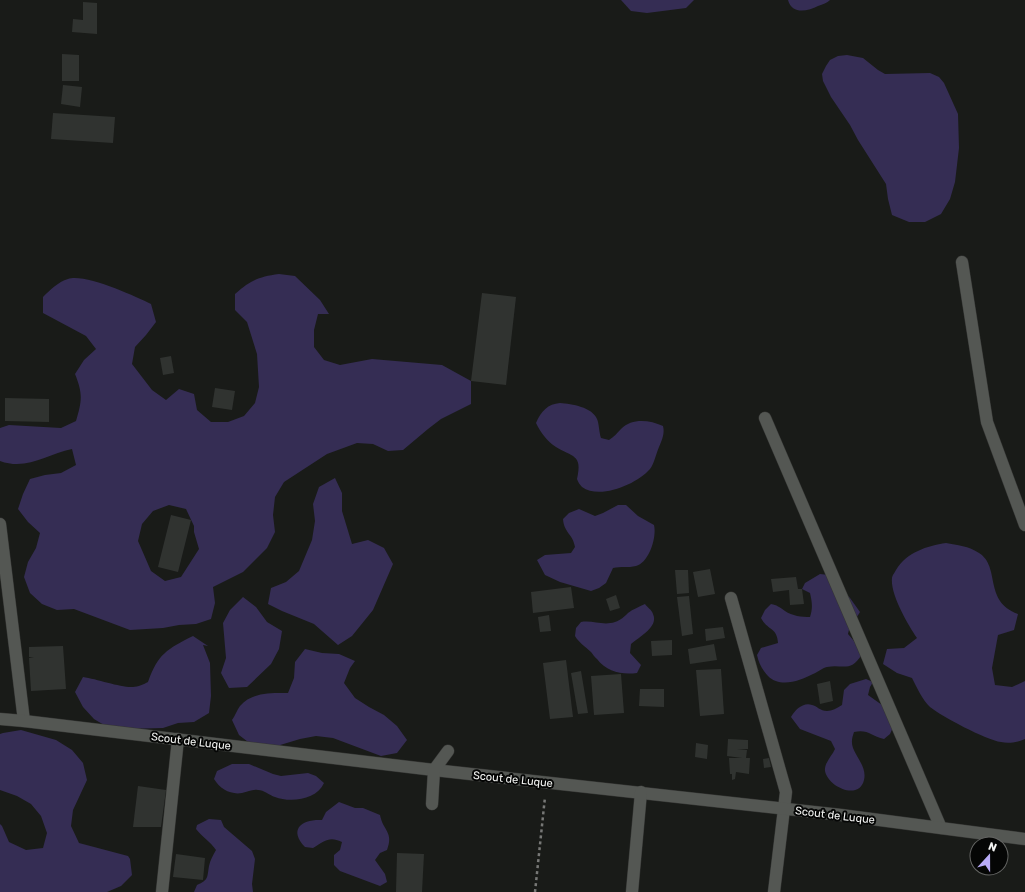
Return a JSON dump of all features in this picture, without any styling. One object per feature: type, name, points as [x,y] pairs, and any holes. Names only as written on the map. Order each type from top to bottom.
[{"type":"street","points":[[962,262],[987,422],[1025,525]]},
{"type":"street","points":[[765,418],[941,828]]},
{"type":"street","points":[[0,524],[24,721]]},
{"type":"street","points":[[731,598],[786,792],[774,892]]},
{"type":"street","name":"Scout de Luque","points":[[0,719],[434,770],[641,792],[1025,839]]},
{"type":"street","points":[[162,892],[178,739]]},
{"type":"street","points":[[432,804],[434,770],[448,751]]},
{"type":"street","points":[[632,892],[641,792]]},
{"type":"path","points":[[535,892],[544,807]]},
{"type":"shaded area","points":[[621,0],[694,0],[686,8],[647,13],[631,11]]},
{"type":"shaded area","points":[[788,0],[830,0],[814,8],[797,10],[790,5]]},
{"type":"shaded area","points":[[847,55],[863,58],[885,74],[930,73],[939,77],[944,83],[958,114],[959,148],[955,182],[950,199],[941,214],[925,222],[909,222],[892,215],[886,184],[831,97],[823,81],[822,74],[830,60],[838,56]]},
{"type":"shaded area","points":[[279,274],[295,276],[320,300],[329,314],[318,314],[314,330],[314,347],[324,360],[340,365],[372,359],[442,365],[471,381],[471,404],[441,419],[403,450],[388,451],[373,444],[357,443],[327,454],[284,482],[275,497],[273,515],[275,532],[267,548],[243,572],[213,587],[215,603],[211,619],[196,624],[130,630],[74,609],[57,610],[42,604],[30,593],[24,577],[28,562],[36,548],[40,533],[28,522],[18,509],[30,479],[61,473],[76,465],[72,449],[28,463],[10,464],[0,461],[0,428],[9,425],[61,428],[76,421],[81,398],[75,374],[84,360],[96,349],[86,336],[43,313],[43,297],[61,282],[76,278],[110,286],[151,304],[156,322],[135,347],[132,364],[152,390],[166,400],[179,389],[194,394],[197,410],[211,422],[228,422],[244,416],[255,403],[259,387],[257,354],[247,322],[235,310],[235,294],[255,280]],"holes":[[[169,505],[186,509],[194,526],[194,532],[199,549],[181,577],[165,581],[151,571],[138,541],[142,524],[153,511]]]},
{"type":"shaded area","points":[[560,403],[576,405],[591,412],[598,421],[601,438],[609,440],[625,425],[630,423],[646,421],[663,426],[664,431],[662,439],[650,469],[644,475],[628,485],[608,491],[590,491],[582,487],[577,479],[578,465],[575,457],[556,447],[550,442],[536,423],[545,409]]},
{"type":"shaded area","points":[[335,478],[342,493],[342,511],[352,544],[368,540],[384,548],[393,564],[373,610],[352,636],[338,645],[314,624],[268,604],[271,588],[286,582],[299,571],[312,540],[315,521],[313,504],[319,487]]},
{"type":"shaded area","points":[[618,505],[626,505],[638,516],[654,525],[655,530],[651,549],[641,564],[630,567],[613,568],[606,583],[591,591],[560,582],[545,575],[537,560],[545,555],[571,553],[575,547],[565,527],[563,519],[569,513],[579,509],[595,516]]},
{"type":"shaded area","points":[[946,543],[971,549],[986,559],[996,593],[1000,601],[1007,608],[1018,614],[1014,630],[998,635],[992,668],[995,685],[1012,687],[1025,681],[1025,739],[1007,743],[1001,742],[985,737],[953,722],[927,704],[912,678],[897,673],[883,664],[887,649],[904,648],[917,638],[897,601],[892,585],[893,575],[901,564],[912,554],[925,548]]},
{"type":"shaded area","points":[[820,574],[829,575],[850,598],[860,612],[851,625],[848,634],[862,654],[854,664],[850,666],[833,666],[823,668],[796,681],[778,682],[773,680],[762,669],[757,655],[761,648],[778,643],[774,631],[766,625],[761,618],[765,610],[771,604],[794,615],[810,617],[812,605],[810,593],[802,589],[805,583]]},
{"type":"shaded area","points":[[243,597],[256,607],[267,622],[282,631],[279,649],[271,664],[247,687],[229,688],[221,673],[226,658],[223,623],[230,610]]},
{"type":"shaded area","points":[[645,604],[652,611],[654,619],[651,627],[631,644],[630,653],[641,665],[637,673],[620,673],[610,670],[580,643],[575,636],[576,628],[581,622],[615,622],[632,610]]},
{"type":"shaded area","points":[[193,636],[208,646],[203,645],[210,663],[211,696],[209,713],[194,722],[178,723],[163,728],[126,729],[109,728],[94,719],[83,707],[75,692],[83,677],[128,687],[141,685],[148,682],[156,665],[164,653]]},
{"type":"shaded area","points":[[305,649],[322,653],[339,654],[355,661],[350,668],[344,683],[355,698],[384,715],[397,726],[407,740],[397,753],[381,756],[333,738],[316,736],[300,739],[267,749],[252,745],[239,735],[232,720],[240,706],[250,698],[262,694],[288,693],[294,678],[295,662]]},
{"type":"shaded area","points":[[866,679],[873,682],[868,695],[882,705],[894,725],[890,734],[884,739],[863,731],[854,732],[852,746],[863,767],[865,776],[861,786],[856,790],[850,791],[837,786],[827,777],[825,768],[835,749],[831,741],[800,729],[791,717],[797,709],[809,704],[825,711],[842,705],[844,690],[850,684]]},
{"type":"shaded area","points":[[21,730],[56,740],[72,750],[83,763],[87,780],[73,810],[71,826],[79,843],[128,856],[130,859],[132,875],[121,886],[107,892],[0,892],[0,824],[9,842],[26,850],[43,848],[47,833],[41,816],[31,804],[17,796],[0,790],[0,734]]},
{"type":"shaded area","points":[[232,764],[249,764],[281,776],[308,773],[316,776],[324,783],[316,793],[302,799],[295,800],[281,799],[260,790],[234,793],[223,788],[216,783],[214,779],[217,771]]},
{"type":"shaded area","points":[[339,802],[355,808],[363,808],[380,815],[389,835],[389,844],[387,850],[380,853],[375,860],[385,874],[387,882],[380,886],[340,871],[334,865],[334,855],[340,850],[342,842],[330,839],[313,848],[305,847],[300,841],[298,830],[303,823],[322,820],[326,812]]},
{"type":"shaded area","points":[[209,819],[221,820],[224,827],[252,851],[255,859],[252,884],[253,892],[194,892],[197,885],[206,880],[210,862],[216,850],[212,844],[196,829],[197,825]]},
{"type":"building","points":[[83,2],[97,3],[97,34],[72,32],[73,19],[83,20]]},
{"type":"building","points":[[62,54],[79,55],[79,81],[62,81]]},
{"type":"building","points":[[63,85],[82,87],[80,107],[61,104]]},
{"type":"building","points":[[53,113],[115,117],[113,143],[51,139]]},
{"type":"building","points":[[482,293],[516,297],[506,385],[471,381]]},
{"type":"building","points":[[171,356],[174,373],[163,375],[160,358]]},
{"type":"building","points":[[215,388],[235,391],[232,410],[212,407]]},
{"type":"building","points":[[5,398],[49,399],[49,422],[5,421]]},
{"type":"building","points":[[171,515],[191,520],[178,572],[158,567]]},
{"type":"building","points":[[710,569],[715,594],[698,597],[693,572]]},
{"type":"building","points":[[675,570],[688,570],[689,593],[677,594]]},
{"type":"building","points":[[796,577],[798,589],[802,589],[804,604],[790,605],[789,590],[773,592],[771,579]]},
{"type":"building","points":[[571,587],[574,608],[533,613],[531,592]]},
{"type":"building","points":[[616,595],[620,608],[610,611],[606,599]]},
{"type":"building","points":[[689,596],[693,634],[682,636],[677,597]]},
{"type":"building","points":[[549,615],[551,631],[540,632],[538,617]]},
{"type":"building","points":[[723,627],[725,638],[706,641],[705,629]]},
{"type":"building","points":[[672,640],[672,655],[652,656],[651,641]]},
{"type":"building","points":[[714,644],[717,660],[690,664],[688,649]]},
{"type":"building","points":[[63,646],[66,689],[31,691],[29,658],[34,657],[29,657],[29,647]]},
{"type":"building","points":[[566,660],[573,717],[550,719],[543,663]]},
{"type":"building","points":[[721,669],[724,714],[700,716],[696,670]]},
{"type":"building","points":[[581,671],[588,713],[578,714],[571,673]]},
{"type":"building","points":[[621,674],[624,713],[594,715],[591,676]]},
{"type":"building","points":[[830,681],[833,701],[820,704],[817,684]]},
{"type":"building","points":[[640,689],[664,689],[664,707],[639,706]]},
{"type":"building","points":[[728,739],[748,740],[748,749],[737,749],[747,750],[746,758],[750,758],[749,774],[736,772],[735,779],[732,780],[729,758],[742,758],[727,756]]},
{"type":"building","points":[[696,743],[708,745],[707,759],[695,757]]},
{"type":"building","points":[[769,758],[771,767],[764,768],[763,759]]},
{"type":"building","points":[[138,786],[166,790],[161,827],[133,827]]},
{"type":"building","points":[[397,853],[424,854],[422,892],[396,892]]},
{"type":"building","points":[[176,854],[205,858],[203,880],[173,877]]}]
